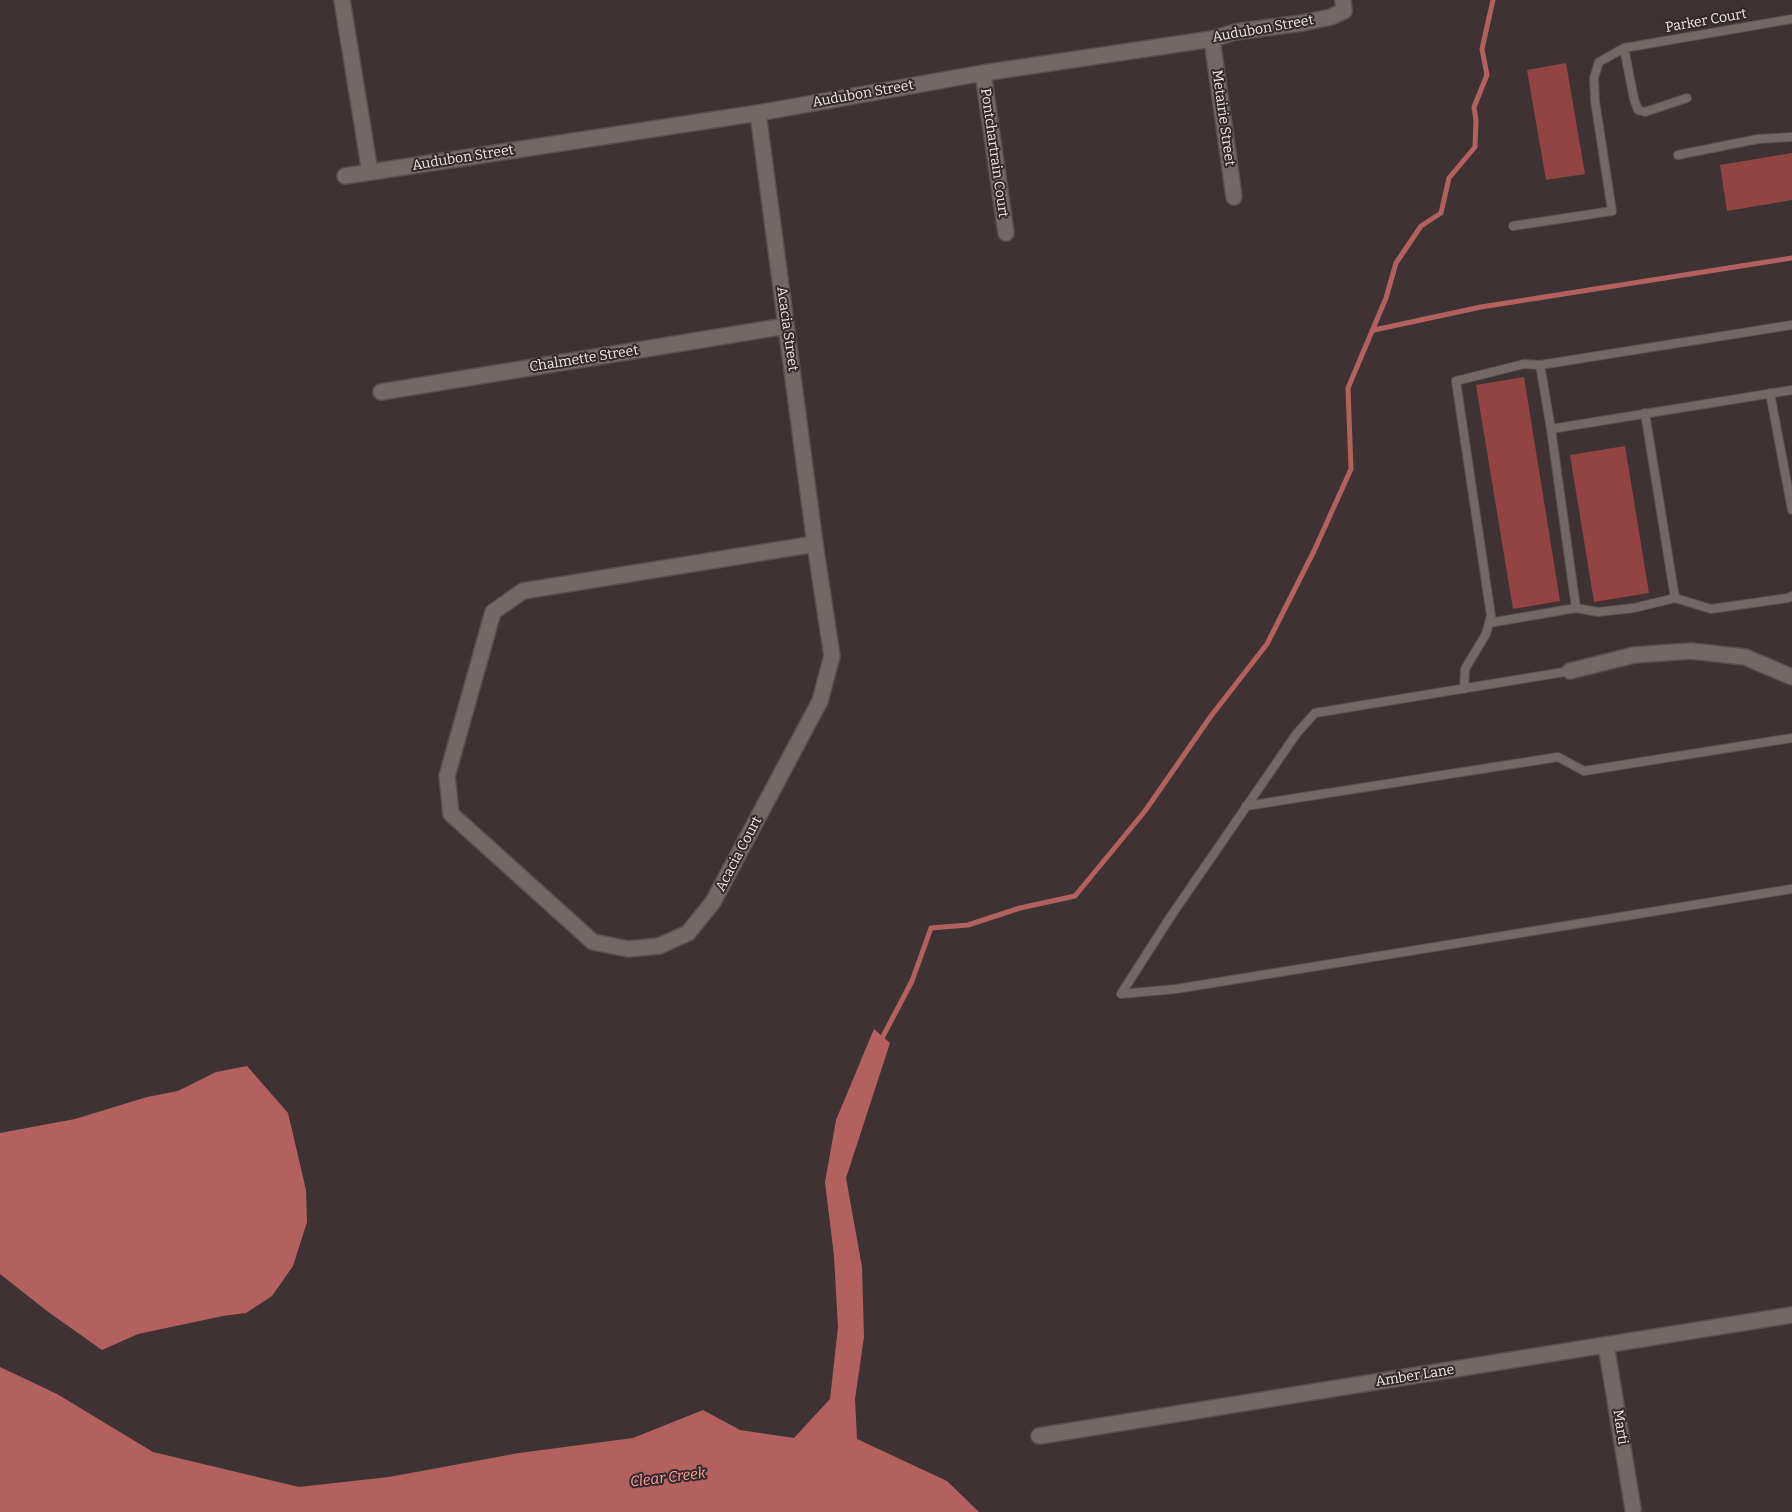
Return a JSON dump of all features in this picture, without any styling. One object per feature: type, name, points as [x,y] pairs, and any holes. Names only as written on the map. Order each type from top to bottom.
[{"type":"street","points":[[342,0],[370,172]]},
{"type":"street","name":"Audubon Street","points":[[345,176],[758,113],[983,73],[1212,39],[1235,32],[1331,16],[1344,11],[1343,0]]},
{"type":"street","name":"Metairie Street","points":[[1212,39],[1234,197]]},
{"type":"street","name":"Pontchartrain Court","points":[[983,73],[1006,233]]},
{"type":"street","name":"Acacia Street","points":[[758,113],[815,544]]},
{"type":"street","name":"Chalmette Street","points":[[381,392],[786,326]]},
{"type":"street","name":"Acacia Court","points":[[815,544],[832,656],[820,701],[713,902],[688,933],[658,946],[628,949],[593,942],[451,814],[447,776],[493,612],[523,591],[815,544]]},
{"type":"street","points":[[1570,671],[1634,655],[1691,651],[1745,658],[1792,677]]},
{"type":"street","name":"Amber Lane","points":[[1038,1436],[1792,1315]]},
{"type":"street","name":"Marti","points":[[1606,1345],[1634,1509]]},
{"type":"lane","name":"Parker Court","points":[[1514,226],[1612,211],[1595,101],[1594,78],[1599,62],[1624,48],[1792,19]]},
{"type":"lane","points":[[1624,48],[1638,110],[1645,112],[1687,98]]},
{"type":"lane","points":[[1678,155],[1758,139],[1792,137]]},
{"type":"lane","points":[[1464,689],[1465,669],[1486,634],[1490,616],[1456,381],[1524,364],[1540,365],[1792,325]]},
{"type":"lane","points":[[1540,365],[1551,429],[1576,608]]},
{"type":"lane","points":[[1551,429],[1792,390]]},
{"type":"lane","points":[[1770,393],[1792,510]]},
{"type":"lane","points":[[1645,413],[1675,598]]},
{"type":"lane","points":[[1489,623],[1576,608],[1598,612],[1634,608],[1675,598],[1710,609],[1792,596]]},
{"type":"lane","points":[[1570,671],[1315,713],[1297,733],[1246,806],[1171,916],[1121,994],[1176,989],[1792,889]]},
{"type":"lane","points":[[1246,806],[1558,757],[1584,771],[1792,738]]},
{"type":"water","name":"Clear Creek","points":[[874,1029],[890,1043],[846,1178],[862,1267],[864,1337],[855,1399],[857,1439],[947,1481],[979,1512],[0,1512],[0,1367],[57,1394],[153,1452],[299,1487],[389,1477],[519,1453],[633,1438],[703,1410],[740,1430],[794,1438],[830,1399],[838,1327],[834,1256],[825,1182],[836,1120]]},
{"type":"water","points":[[247,1066],[288,1113],[306,1190],[307,1222],[293,1266],[272,1296],[246,1313],[138,1334],[102,1350],[47,1311],[0,1274],[0,1133],[75,1119],[147,1097],[178,1091],[216,1072]]},
{"type":"building","points":[[1566,63],[1585,174],[1546,180],[1527,70]]},
{"type":"building","points":[[1792,153],[1792,200],[1727,211],[1720,165]]},
{"type":"building","points":[[1524,377],[1560,601],[1513,609],[1476,385]]},
{"type":"building","points":[[1625,446],[1649,593],[1594,602],[1570,455]]},
{"type":"waterway","points":[[880,1042],[912,981],[931,928],[968,925],[1020,908],[1075,896],[1145,811],[1211,716],[1267,644],[1314,551],[1351,469],[1348,388],[1386,298],[1396,263],[1421,226],[1441,213],[1449,178],[1475,147],[1476,120],[1474,107],[1487,75],[1482,49],[1493,0]]},
{"type":"waterway","points":[[1374,330],[1481,307],[1792,258]]}]
